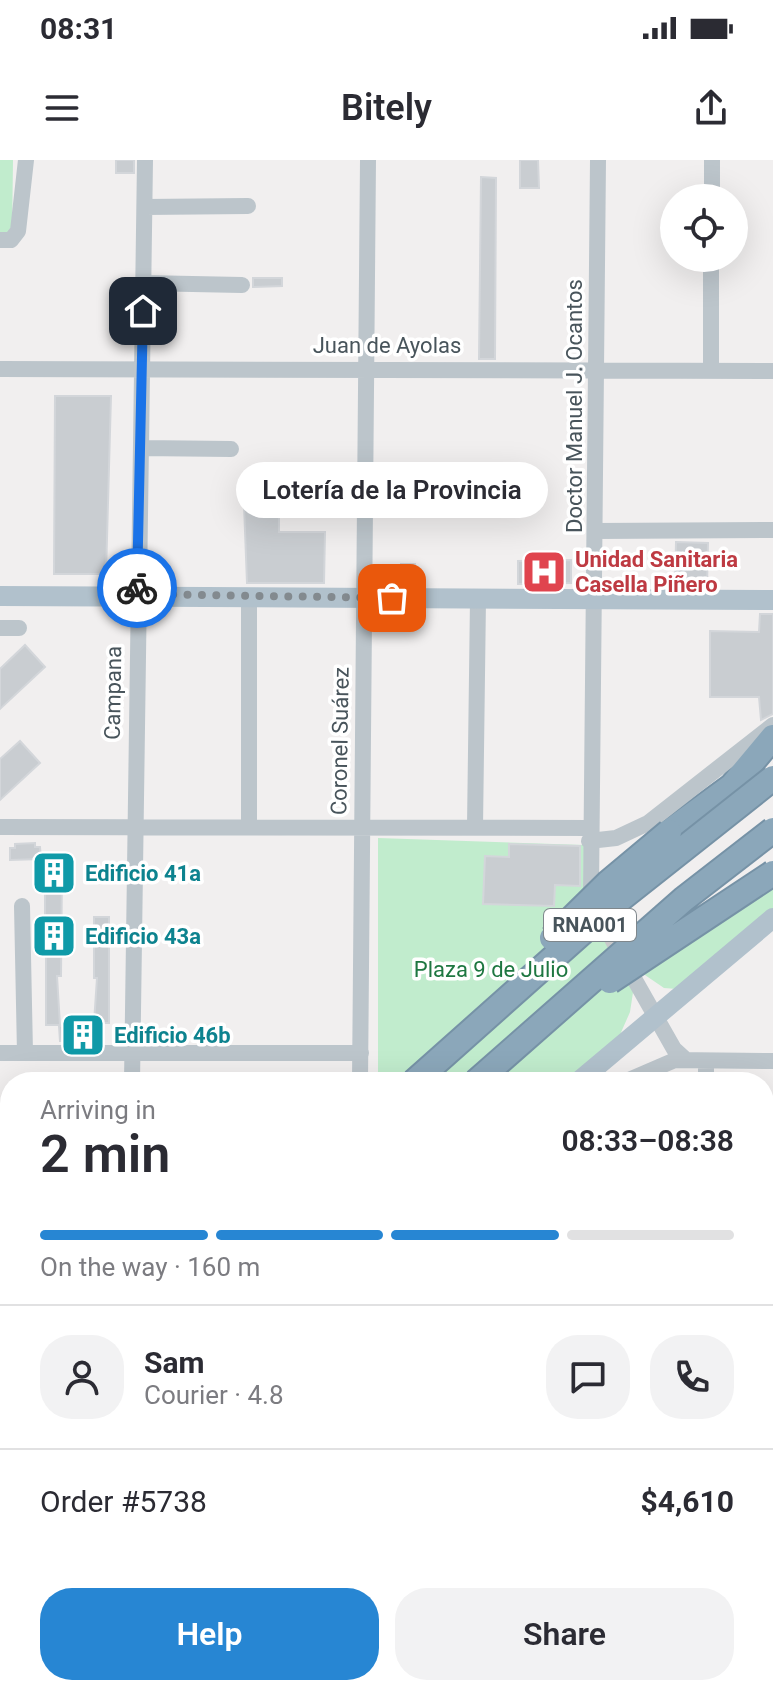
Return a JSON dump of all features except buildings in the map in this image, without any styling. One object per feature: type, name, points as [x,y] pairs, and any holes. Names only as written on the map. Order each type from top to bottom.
[{"type":"highway","points":[[431,1072],[550,940],[608,883],[669,832],[732,786],[773,737]]},
{"type":"highway","name":"RNA001","points":[[433,1072],[615,903],[773,778]]},
{"type":"highway","points":[[434,1072],[773,795]]},
{"type":"highway","points":[[487,1072],[684,899],[773,830]]},
{"type":"highway","points":[[488,1072],[649,953],[773,873]]},
{"type":"main road","points":[[0,596],[136,594],[773,600]]},
{"type":"main road","points":[[592,1072],[654,1014],[773,918]]},
{"type":"street","points":[[0,240],[11,240],[18,231],[26,160]]},
{"type":"street","name":"Campana","points":[[132,1072],[136,594],[145,160]]},
{"type":"street","name":"Coronel Suárez","points":[[360,1072],[368,160]]},
{"type":"street","name":"Doctor Manuel J. Ocantos","points":[[591,891],[589,835],[596,531],[598,160]]},
{"type":"street","points":[[712,160],[712,184]]},
{"type":"street","points":[[145,207],[248,206]]},
{"type":"street","points":[[711,272],[711,370]]},
{"type":"street","points":[[143,283],[242,285]]},
{"type":"street","name":"Juan de Ayolas","points":[[0,369],[365,367],[773,371]]},
{"type":"street","points":[[141,448],[231,449]]},
{"type":"street","points":[[596,531],[773,530]]},
{"type":"street","points":[[249,596],[249,826]]},
{"type":"street","points":[[475,827],[478,599]]},
{"type":"street","points":[[0,628],[19,628]]},
{"type":"street","points":[[0,827],[134,824],[475,827],[616,838],[648,823],[773,725]]},
{"type":"street","points":[[22,906],[25,1053]]},
{"type":"street","points":[[632,975],[674,1049],[686,1060]]},
{"type":"street","points":[[0,1053],[361,1053]]},
{"type":"street","points":[[644,1072],[664,1062],[686,1060],[773,1061]]},
{"type":"street","points":[[706,1062],[706,1072]]},
{"type":"green space","points":[[0,160],[13,160],[12,235],[0,235]]},
{"type":"green space","name":"Plaza 9 de Julio","points":[[378,838],[584,845],[583,894],[592,917],[634,986],[630,1012],[619,1037],[575,1072],[378,1072]]},
{"type":"green space","points":[[773,885],[773,911],[677,989],[664,988],[642,973]]},
{"type":"tunnel","points":[[596,909],[625,963]]},
{"type":"way so far","points":[[137,588],[136,594],[392,598]]},
{"type":"place","name":"Unidad Sanitaria Casella Piñero","points":[[544,572]]},
{"type":"place","name":"Lotería de la Provincia","points":[[392,598]]},
{"type":"place","name":"Edificio 41a","points":[[54,873]]},
{"type":"place","name":"Edificio 43a","points":[[54,936]]},
{"type":"place","name":"Edificio 46b","points":[[83,1035]]},
{"type":"route","points":[[137,588],[143,311]]}]
